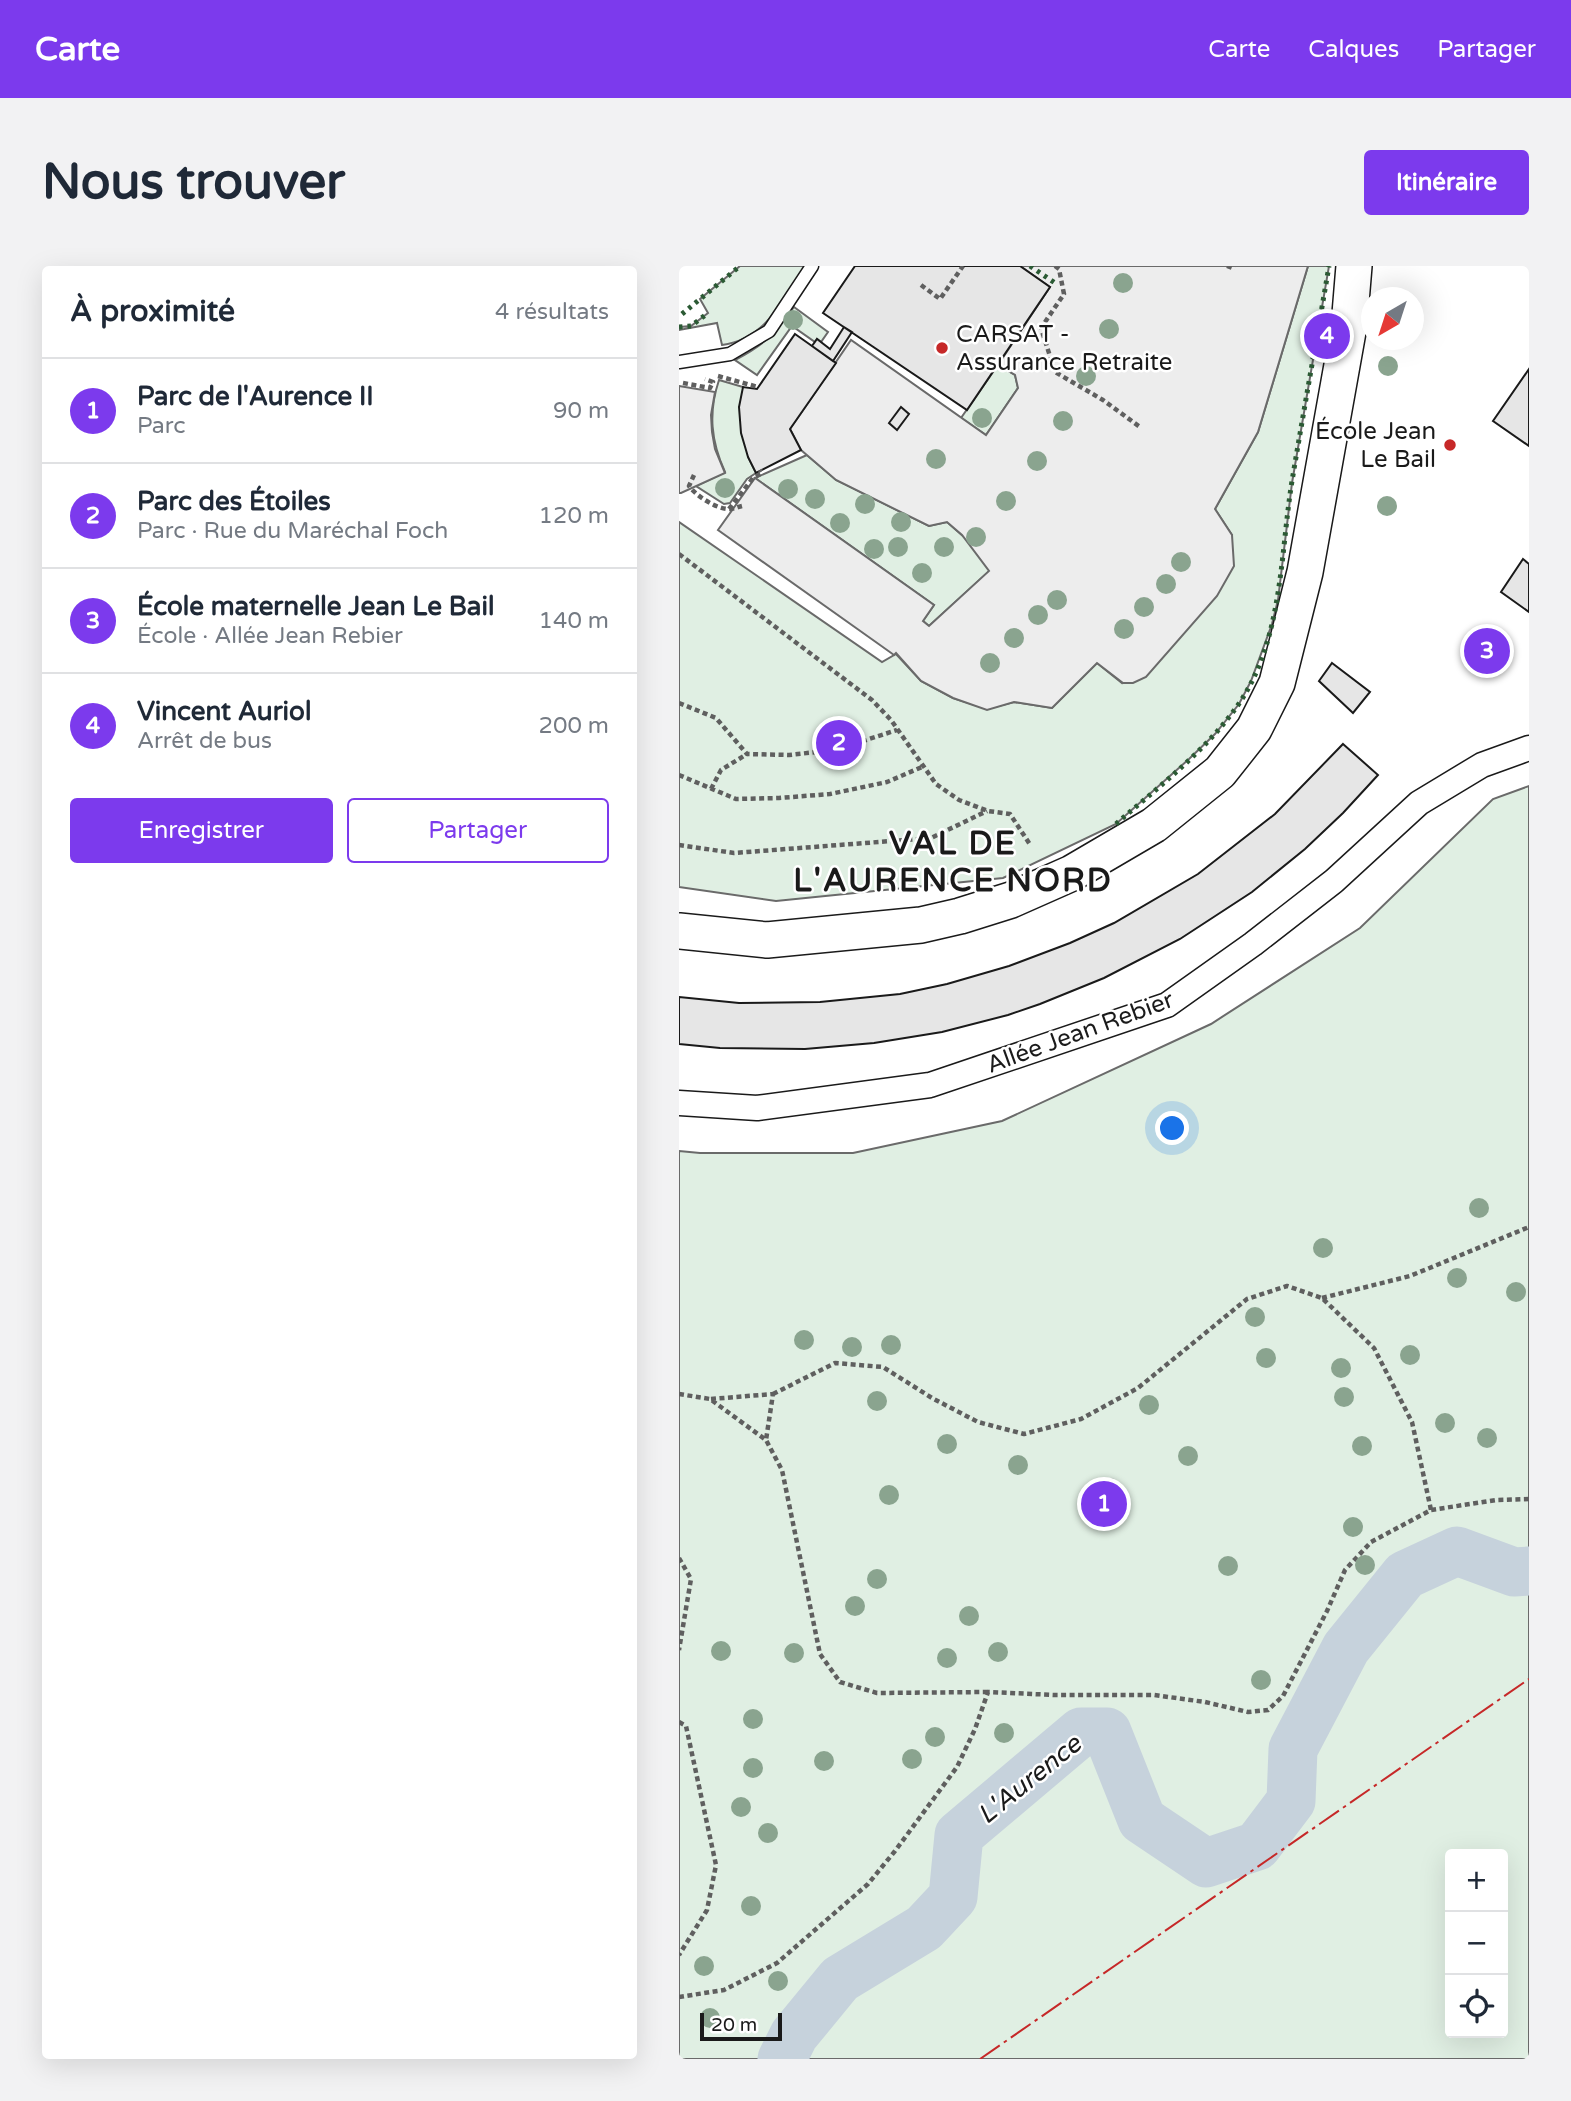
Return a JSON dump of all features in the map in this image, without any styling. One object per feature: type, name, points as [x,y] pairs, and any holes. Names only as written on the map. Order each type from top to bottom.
[{"type":"street","points":[[679,932],[767,940],[921,925],[960,916],[1011,900],[1072,873],[1154,825],[1220,772],[1254,729],[1277,682],[1305,572],[1349,326],[1354,266]]},
{"type":"street","name":"Allée Jean Rebier","points":[[679,1103],[757,1108],[930,1085],[1167,1005],[1253,944],[1333,881],[1419,803],[1482,765],[1529,748]]},
{"type":"lane","points":[[679,362],[730,354],[769,331],[813,266]]},
{"type":"path","points":[[921,285],[940,299],[963,266]]},
{"type":"path","points":[[1055,266],[1059,269],[1064,294],[1041,328],[1055,372],[1103,400],[1140,427]]},
{"type":"path","points":[[1227,266],[1235,269]]},
{"type":"path","points":[[682,383],[711,388],[713,382],[701,377],[702,372],[758,387]]},
{"type":"path","points":[[729,510],[753,478],[762,473],[760,470]]},
{"type":"path","points":[[694,475],[689,486],[692,491],[729,510],[741,506]]},
{"type":"path","points":[[679,554],[872,699],[936,783],[959,800],[988,811],[1010,814],[1031,846]]},
{"type":"path","points":[[679,703],[716,718],[747,754]]},
{"type":"path","points":[[711,789],[721,770],[747,754],[789,755],[835,750],[897,730]]},
{"type":"path","points":[[679,775],[736,799],[779,799],[830,794],[887,782],[922,767]]},
{"type":"path","points":[[679,845],[734,853],[931,838],[988,811]]},
{"type":"path","points":[[1322,1298],[1410,1276],[1529,1227]]},
{"type":"path","points":[[679,1394],[710,1399],[773,1394],[835,1363],[883,1367],[932,1398],[978,1422],[1024,1434],[1081,1419],[1137,1388],[1247,1299],[1287,1286],[1322,1298],[1374,1348],[1412,1422],[1431,1510]]},
{"type":"path","points":[[766,1440],[773,1394]]},
{"type":"path","points":[[710,1399],[766,1440],[782,1470],[820,1654],[840,1682],[877,1693],[1154,1695],[1205,1702],[1248,1712],[1268,1710],[1283,1696],[1345,1570],[1371,1542],[1431,1510],[1496,1500],[1529,1499]]},
{"type":"path","points":[[679,1558],[691,1579],[679,1650]]},
{"type":"path","points":[[679,1997],[725,1990],[777,1963],[868,1884],[957,1767],[975,1730],[988,1692]]},
{"type":"path","points":[[679,1722],[686,1726],[716,1865],[707,1910],[679,1955]]},
{"type":"green space","points":[[740,266],[805,266],[772,316],[750,335],[722,345],[717,323],[679,330],[679,327],[691,326],[708,313],[700,299]]},
{"type":"green space","points":[[1308,266],[1329,266],[1292,483],[1278,600],[1251,681],[1239,704],[1215,734],[1116,824],[1003,878],[776,901],[679,887],[679,522],[882,662],[896,654],[921,681],[953,698],[987,709],[1014,702],[1052,708],[1097,663],[1122,683],[1232,535],[1215,509],[1258,432]]},
{"type":"green space","points":[[794,307],[828,332],[821,342],[817,339],[815,342],[792,326],[757,375],[735,360],[769,338]]},
{"type":"green space","points":[[998,365],[1015,375],[1018,388],[986,435],[961,418]]},
{"type":"green space","points":[[719,380],[743,387],[748,457],[756,473],[747,479],[730,503],[724,504],[696,486],[725,472],[714,438],[712,415]]},
{"type":"green space","points":[[807,455],[836,480],[929,526],[947,522],[996,565],[929,626],[923,621],[934,605],[755,478]]},
{"type":"green space","points":[[1529,786],[1529,2059],[679,2059],[679,1151],[853,1153],[1002,1121],[1211,1024],[1360,928],[1493,799]]},
{"type":"shaded area","points":[[1020,266],[1308,266],[1258,432],[1215,509],[1232,535],[1234,566],[1217,596],[1146,677],[1133,683],[1123,683],[1097,663],[1052,708],[1014,702],[987,710],[953,698],[921,681],[896,653],[894,655],[718,530],[755,478],[934,605],[923,621],[929,626],[989,571],[962,535],[947,522],[929,526],[836,480],[801,450],[790,429],[851,340],[986,435],[1018,388],[1015,375],[998,365],[1050,287]]},
{"type":"shaded area","points":[[679,386],[715,392],[711,415],[712,432],[715,449],[725,473],[681,493],[679,493]]},
{"type":"building","name":"CARSAT - Assurance Retraite","points":[[855,266],[1020,266],[1050,287],[967,410],[823,313]]},
{"type":"building","points":[[844,327],[852,332],[833,361],[812,346],[817,339],[830,349]]},
{"type":"building","points":[[795,334],[836,363],[790,429],[801,450],[756,473],[741,433],[739,407],[743,387],[757,389]]},
{"type":"building","points":[[1529,369],[1529,446],[1493,421]]},
{"type":"building","points":[[901,407],[909,414],[897,430],[889,423]]},
{"type":"building","points":[[1523,559],[1529,564],[1529,612],[1501,592]]},
{"type":"building","points":[[1332,663],[1370,692],[1353,713],[1319,681]]},
{"type":"building","points":[[1343,744],[1378,775],[1343,813],[1305,849],[1252,892],[1180,939],[1104,978],[1008,1015],[942,1032],[874,1043],[805,1049],[720,1048],[679,1044],[679,997],[739,1003],[820,1002],[900,994],[1009,966],[1070,943],[1114,923],[1198,874],[1275,814]]},
{"type":"waterway","name":"L'Aurence","points":[[782,2059],[794,2035],[840,1979],[924,1928],[953,1897],[959,1835],[1081,1732],[1107,1732],[1142,1820],[1206,1863],[1257,1846],[1291,1801],[1293,1749],[1346,1648],[1405,1575],[1457,1551],[1514,1572],[1529,1571]]},
{"type":"hedge","points":[[682,314],[740,266]]},
{"type":"hedge","points":[[1030,266],[1055,283]]},
{"type":"hedge","points":[[1116,824],[1181,768],[1225,722],[1253,680],[1264,653],[1277,597],[1292,481],[1329,266]]},
{"type":"hedge","points":[[679,327],[691,326],[708,313]]},
{"type":"power","points":[[980,2059],[1529,1679]]},
{"type":"place","name":"Vincent Auriol","points":[[1327,336]]},
{"type":"place","name":"CARSAT - Assurance Retraite","points":[[942,348]]},
{"type":"place","name":"École Jean Le Bail","points":[[1450,445]]},
{"type":"place","name":"École maternelle Jean Le Bail","points":[[1487,651]]},
{"type":"place","name":"Parc des Étoiles","points":[[839,743]]},
{"type":"place","name":"Parc de l'Aurence II","points":[[1104,1504]]},
{"type":"district","name":"VAL DE L'AURENCE NORD","points":[[953,862]]}]
